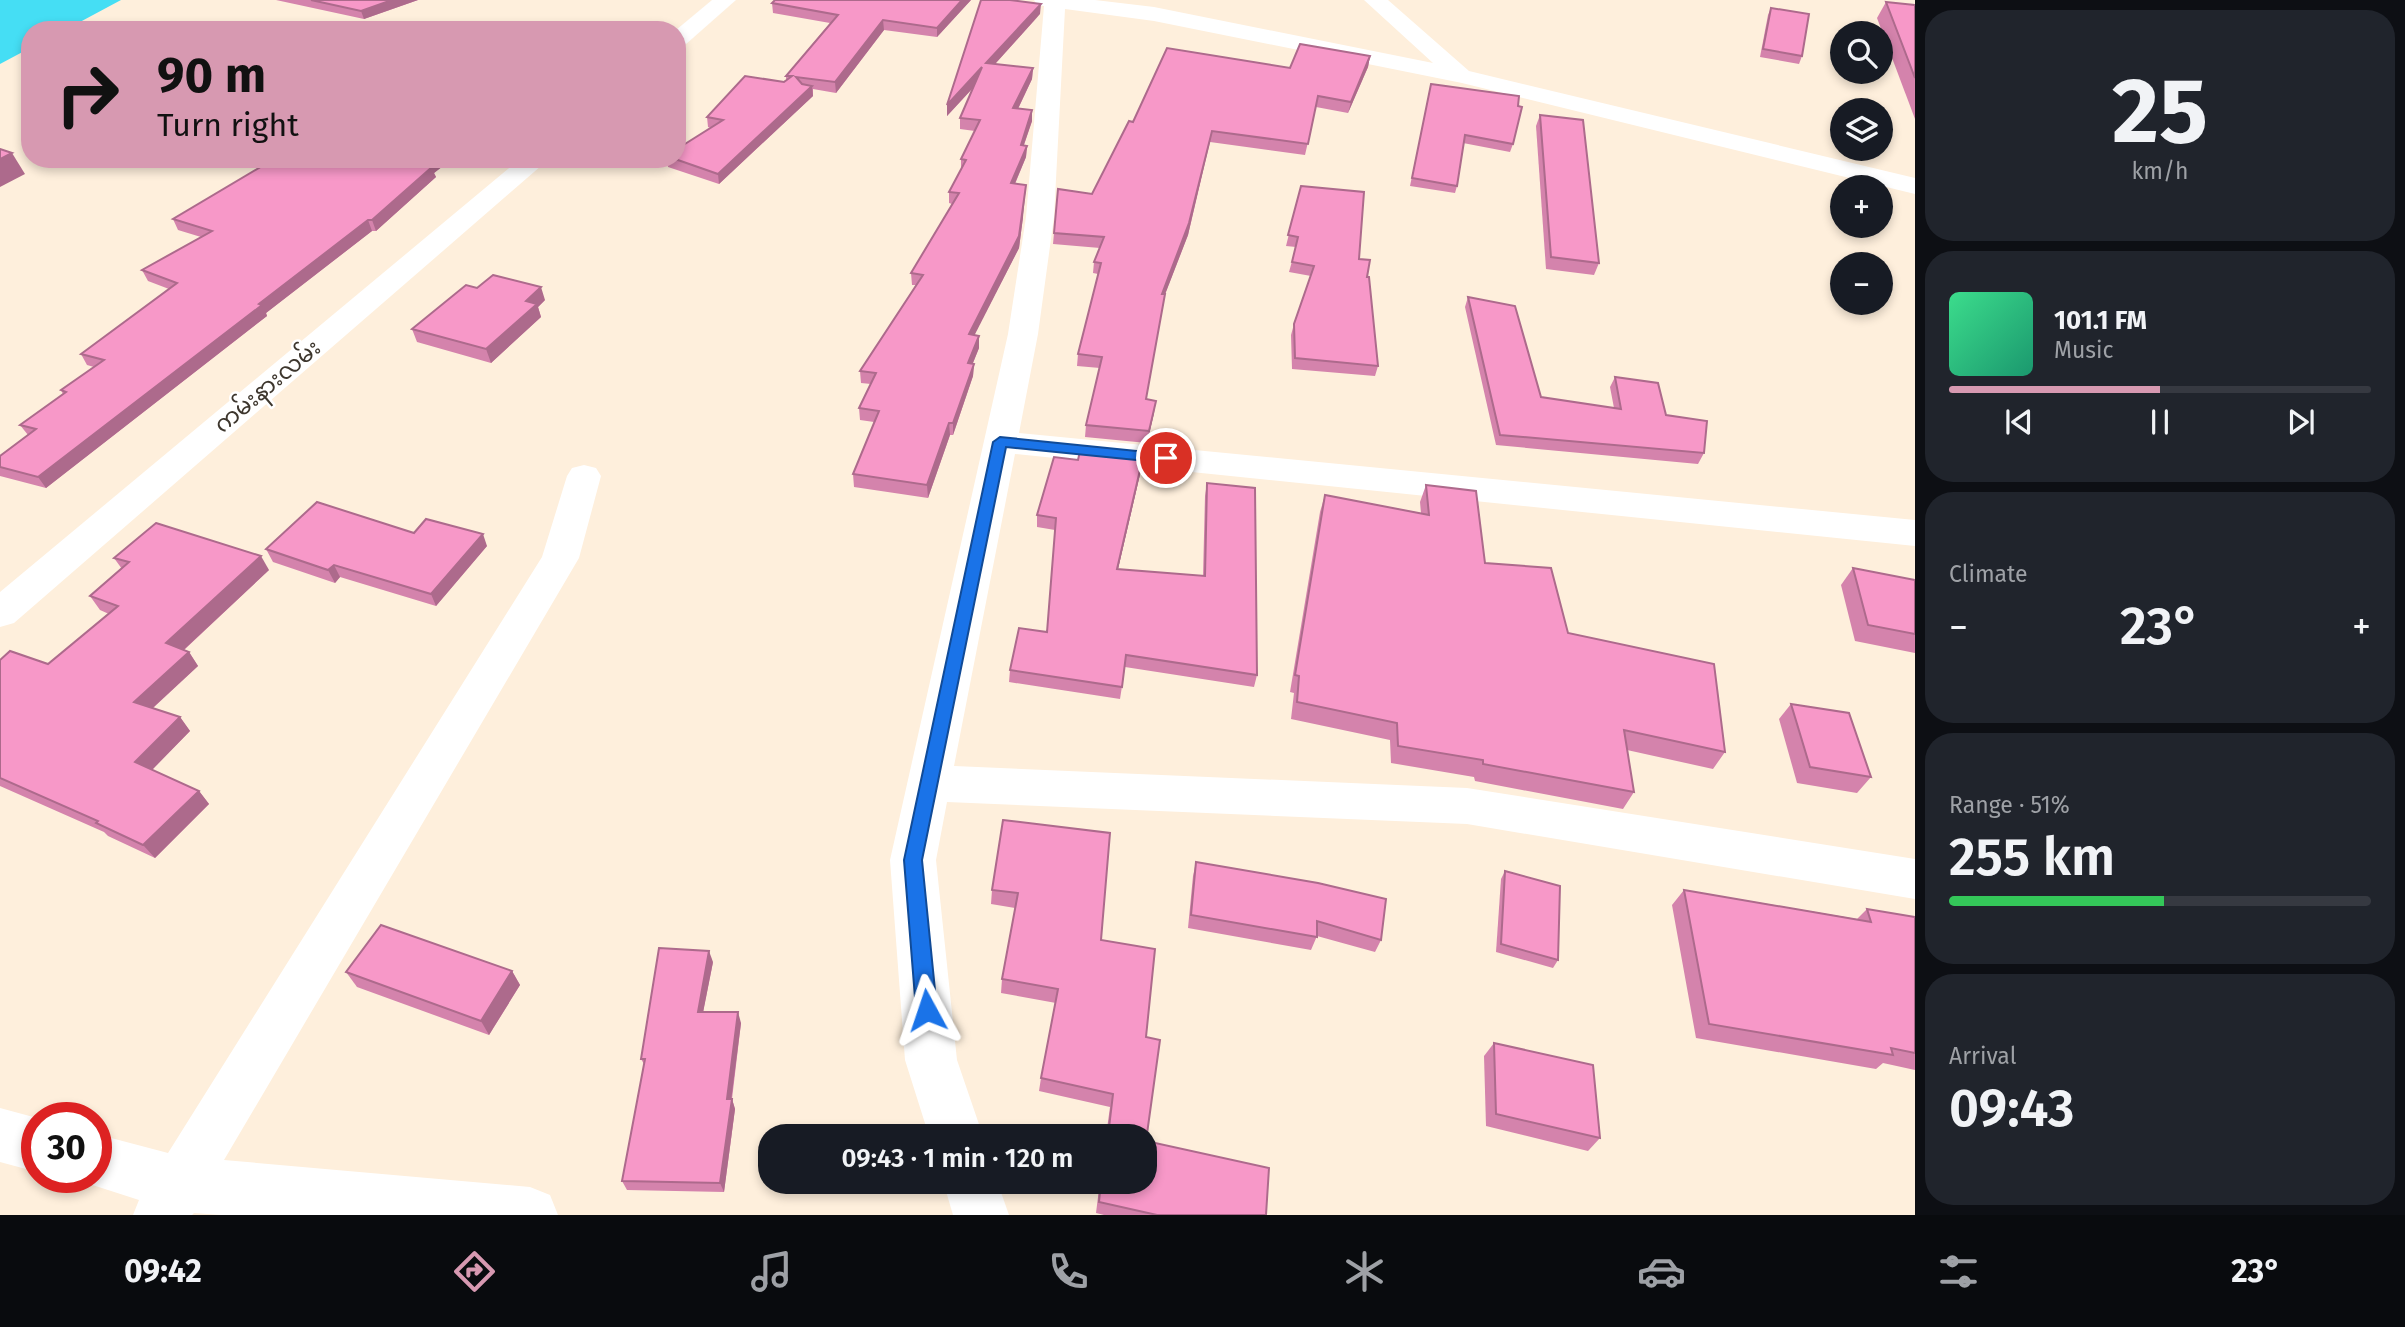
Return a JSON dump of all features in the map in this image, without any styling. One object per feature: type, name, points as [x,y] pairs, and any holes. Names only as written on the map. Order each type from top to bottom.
[{"type":"street","points":[[686,32],[725,0]]},
{"type":"street","points":[[952,1124],[931,1060],[913,860],[1023,334],[1040,217],[1052,0],[1222,27],[1462,76],[1915,186]]},
{"type":"street","points":[[1375,0],[1462,76]]},
{"type":"street","name":"ကမ်းနားလမ်း","points":[[0,613],[525,168]]},
{"type":"street","points":[[1000,442],[1915,533]]},
{"type":"street","points":[[171,1200],[561,558],[584,476]]},
{"type":"street","points":[[927,783],[1467,806],[1915,879]]},
{"type":"street","points":[[0,1135],[21,1141]]},
{"type":"street","points":[[112,1169],[171,1200],[530,1215]]},
{"type":"street","points":[[974,1194],[981,1215]]},
{"type":"water","points":[[0,0],[121,0],[82,21],[21,21],[21,53],[0,64]]},
{"type":"building","points":[[311,0],[392,0],[361,11]]},
{"type":"building","points":[[775,0],[962,0],[937,28],[883,20],[835,82],[796,77],[802,84],[812,86],[718,174],[686,163],[686,143],[723,120],[707,117],[745,76],[784,82],[792,76],[786,76],[838,15],[772,3]]},
{"type":"building","points":[[981,0],[1041,4],[986,63],[1033,68],[1013,108],[1032,110],[1021,145],[1027,146],[1011,183],[1026,185],[1019,236],[969,334],[979,336],[968,363],[974,364],[927,485],[853,474],[879,411],[859,408],[876,373],[860,371],[923,275],[911,273],[959,193],[949,192],[966,160],[961,159],[980,120],[960,118],[982,67],[947,105]]},
{"type":"building","points":[[1886,2],[1915,5],[1915,78]]},
{"type":"building","points":[[1771,8],[1809,14],[1802,56],[1763,49]]},
{"type":"building","points":[[1300,44],[1370,56],[1351,102],[1318,96],[1308,144],[1212,131],[1189,223],[1162,294],[1165,294],[1146,399],[1156,401],[1149,431],[1086,425],[1102,357],[1078,354],[1101,263],[1094,262],[1104,237],[1054,233],[1058,189],[1092,194],[1129,121],[1133,122],[1167,48],[1290,68]]},
{"type":"building","points":[[1431,84],[1519,96],[1518,106],[1522,107],[1513,144],[1465,135],[1457,186],[1412,178]]},
{"type":"building","points":[[1540,115],[1583,120],[1599,263],[1551,257]]},
{"type":"building","points":[[0,149],[12,153],[0,159]]},
{"type":"building","points":[[259,168],[431,168],[372,220],[368,220],[38,477],[0,467],[0,456],[36,429],[20,425],[66,392],[61,390],[104,360],[81,354],[177,283],[142,270],[212,231],[173,219]]},
{"type":"building","points":[[1301,186],[1364,192],[1359,259],[1370,260],[1367,277],[1378,366],[1295,358],[1294,324],[1314,266],[1292,262],[1298,237],[1288,235]]},
{"type":"building","points":[[493,275],[541,287],[526,301],[537,304],[486,349],[412,329],[466,285],[477,288]]},
{"type":"building","points":[[1468,297],[1515,306],[1541,397],[1621,409],[1615,377],[1658,383],[1666,415],[1707,421],[1704,453],[1500,435]]},
{"type":"building","points":[[1080,451],[1143,457],[1117,569],[1205,576],[1207,483],[1255,488],[1257,675],[1126,655],[1122,687],[1010,670],[1019,628],[1047,632],[1056,518],[1037,515],[1054,457],[1078,460]]},
{"type":"building","points":[[1426,485],[1476,491],[1485,563],[1551,568],[1568,633],[1714,664],[1725,752],[1624,730],[1634,792],[1483,764],[1483,760],[1398,746],[1397,723],[1297,702],[1299,676],[1295,675],[1325,495],[1429,515]]},
{"type":"building","points":[[317,502],[414,533],[426,519],[483,534],[431,594],[334,565],[328,570],[266,549]]},
{"type":"building","points":[[156,523],[261,556],[166,643],[189,652],[134,702],[180,717],[135,762],[199,791],[143,845],[96,823],[98,821],[0,778],[0,660],[10,651],[48,664],[118,606],[90,596],[129,562],[114,558]]},
{"type":"building","points":[[1853,568],[1915,580],[1915,634],[1868,625]]},
{"type":"building","points":[[1791,704],[1849,713],[1871,777],[1810,767]]},
{"type":"building","points":[[1003,820],[1110,833],[1101,940],[1155,949],[1146,1037],[1160,1040],[1148,1124],[1109,1124],[1113,1094],[1041,1078],[1058,989],[1002,979],[1018,893],[992,890]]},
{"type":"building","points":[[1196,862],[1318,883],[1386,899],[1381,940],[1317,921],[1317,937],[1191,915]]},
{"type":"building","points":[[1505,871],[1560,886],[1558,960],[1501,944]]},
{"type":"building","points":[[1684,890],[1871,922],[1867,909],[1915,917],[1915,1053],[1891,1048],[1893,1055],[1709,1024]]},
{"type":"building","points":[[381,925],[512,971],[481,1021],[346,972]]},
{"type":"building","points":[[659,948],[709,951],[698,1012],[738,1012],[727,1099],[732,1099],[720,1183],[622,1181],[645,1059],[641,1059]]},
{"type":"building","points":[[1494,1043],[1593,1065],[1600,1138],[1496,1114]]},
{"type":"building","points":[[1157,1143],[1269,1168],[1266,1215],[1157,1215],[1099,1202],[1100,1194],[1157,1194]]},
{"type":"route","points":[[927,1010],[913,860],[1000,442],[1166,458]]}]
